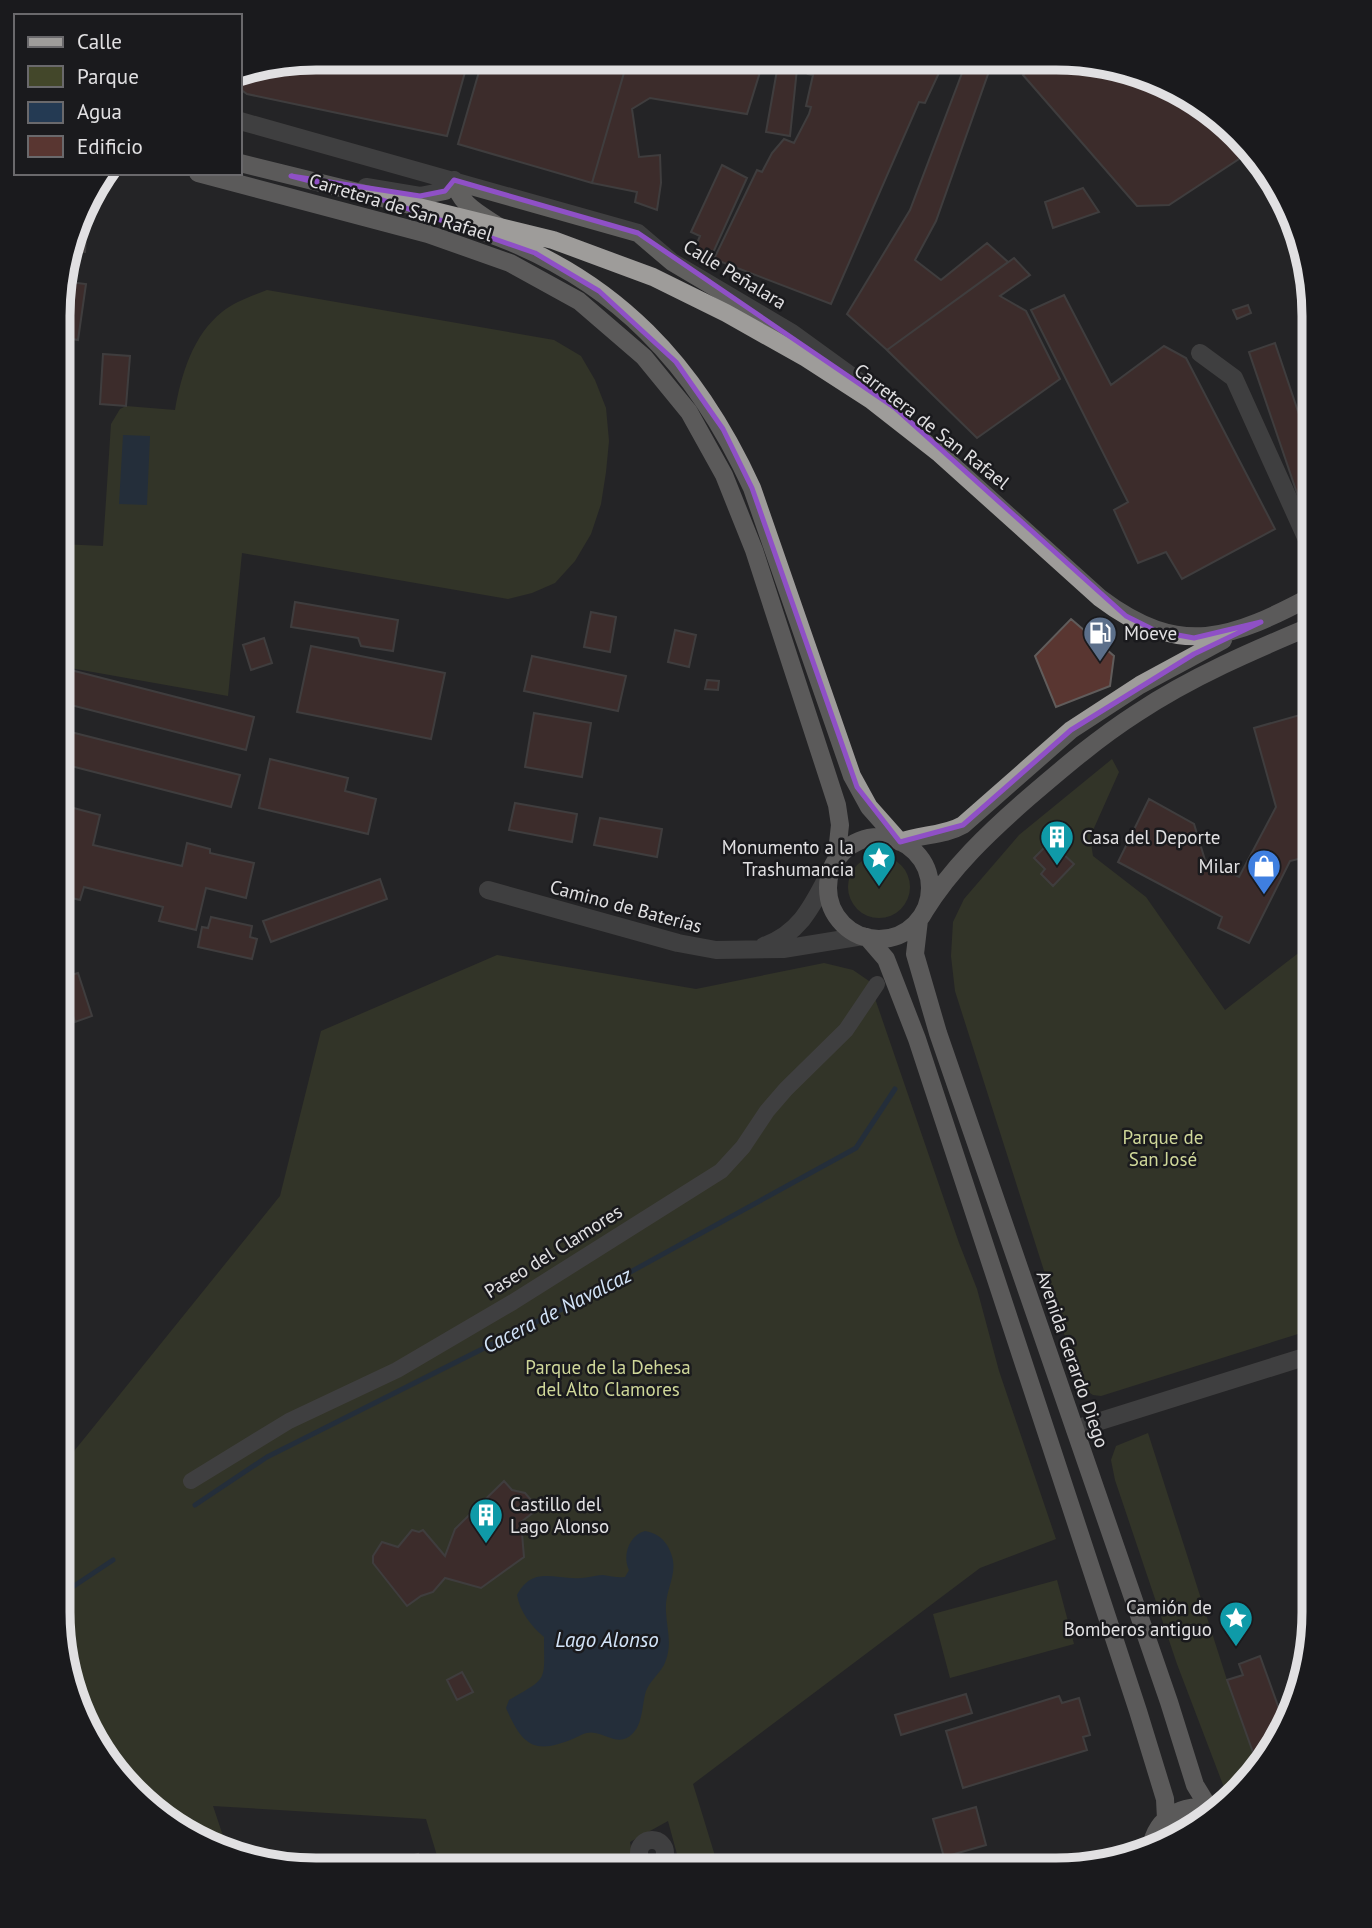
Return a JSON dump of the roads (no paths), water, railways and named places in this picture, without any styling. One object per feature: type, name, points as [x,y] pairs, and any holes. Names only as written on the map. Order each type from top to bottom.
[{"type":"main road","name":"Carretera de San Rafael","points":[[242,164],[553,240],[666,283],[726,313],[778,340],[848,384],[958,470],[1100,598],[1156,631],[1194,638],[1215,636],[1261,622],[1302,601]]},
{"type":"main road","name":"Carretera de San Rafael","points":[[206,175],[428,234],[510,263],[579,301],[644,357],[680,398],[698,426],[724,475],[739,511],[833,790],[839,819],[834,866]]},
{"type":"main road","name":"Carretera de San Rafael","points":[[380,199],[494,236],[558,265],[618,306],[676,362],[718,421],[752,488],[852,776],[869,807],[900,842]]},
{"type":"main road","points":[[900,842],[920,835],[955,830],[1071,730],[1194,654],[1261,622]]},
{"type":"main road","points":[[865,937],[881,939],[896,936],[908,929],[921,916],[955,869],[1005,818],[1088,747],[1139,711],[1220,667],[1302,630]]},
{"type":"main road","points":[[921,916],[929,895],[927,872],[918,856],[900,842],[883,838],[864,840],[845,851],[834,866],[828,889],[832,908],[843,924],[865,937],[883,953],[917,1039],[1138,1711],[1165,1799],[1166,1819]]},
{"type":"main road","name":"Avenida Gerardo Diego","points":[[921,916],[915,954],[934,1021],[1195,1785],[1210,1804]]},
{"type":"main road","points":[[1155,1837],[1166,1819],[1190,1807],[1203,1809]]},
{"type":"street","name":"Calle Peñalara","points":[[242,122],[638,233],[673,261],[775,322],[834,363],[929,436],[958,470]]},
{"type":"street","points":[[291,176],[420,196],[445,191],[454,180]]},
{"type":"street","points":[[454,180],[462,201],[499,227]]},
{"type":"street","points":[[1200,353],[1234,378],[1302,528]]},
{"type":"street","name":"Camino de Baterías","points":[[756,949],[782,939],[797,927],[834,866]]},
{"type":"street","name":"Camino de Baterías","points":[[488,890],[696,947],[716,950],[783,949],[865,937]]},
{"type":"street","name":"Paseo del Clamores","points":[[191,1481],[289,1422],[397,1370],[432,1350],[721,1171],[743,1147],[767,1111],[786,1089],[846,1030],[877,984]]},
{"type":"street","points":[[1075,1429],[1301,1358]]},
{"type":"street","points":[[641,1858],[639,1852],[642,1845],[654,1840],[662,1844],[664,1857]]},
{"type":"water","points":[[123,435],[150,436],[147,505],[119,504]]},
{"type":"water","name":"Lago Alonso","points":[[645,1531],[658,1535],[667,1545],[673,1571],[666,1603],[669,1644],[667,1658],[646,1691],[637,1728],[620,1740],[590,1733],[550,1746],[532,1744],[518,1732],[506,1708],[509,1700],[538,1682],[541,1677],[544,1637],[527,1618],[517,1595],[523,1586],[537,1577],[625,1577],[629,1570],[626,1559],[628,1547],[639,1533]]},
{"type":"waterway","name":"Cacera de Navalcaz","points":[[195,1505],[267,1457],[574,1303],[856,1148],[895,1089]]},
{"type":"waterway","name":"Cacera de Navalcaz","points":[[70,1589],[113,1560]]},
{"type":"place","name":"Moeve","points":[[1100,663]]},
{"type":"place","name":"Casa del Deporte","points":[[1057,867]]},
{"type":"place","name":"Monumento a la Trashumancia","points":[[879,888]]},
{"type":"place","name":"Milar","points":[[1264,896]]},
{"type":"place","name":"Castillo del Lago Alonso","points":[[486,1545]]},
{"type":"place","name":"Camión de Bomberos antiguo","points":[[1236,1648]]},
{"type":"park label","name":"Parque de San José","points":[[1163,1148]]},
{"type":"park label","name":"Parque de la Dehesa del Alto Clamores","points":[[608,1378]]}]
